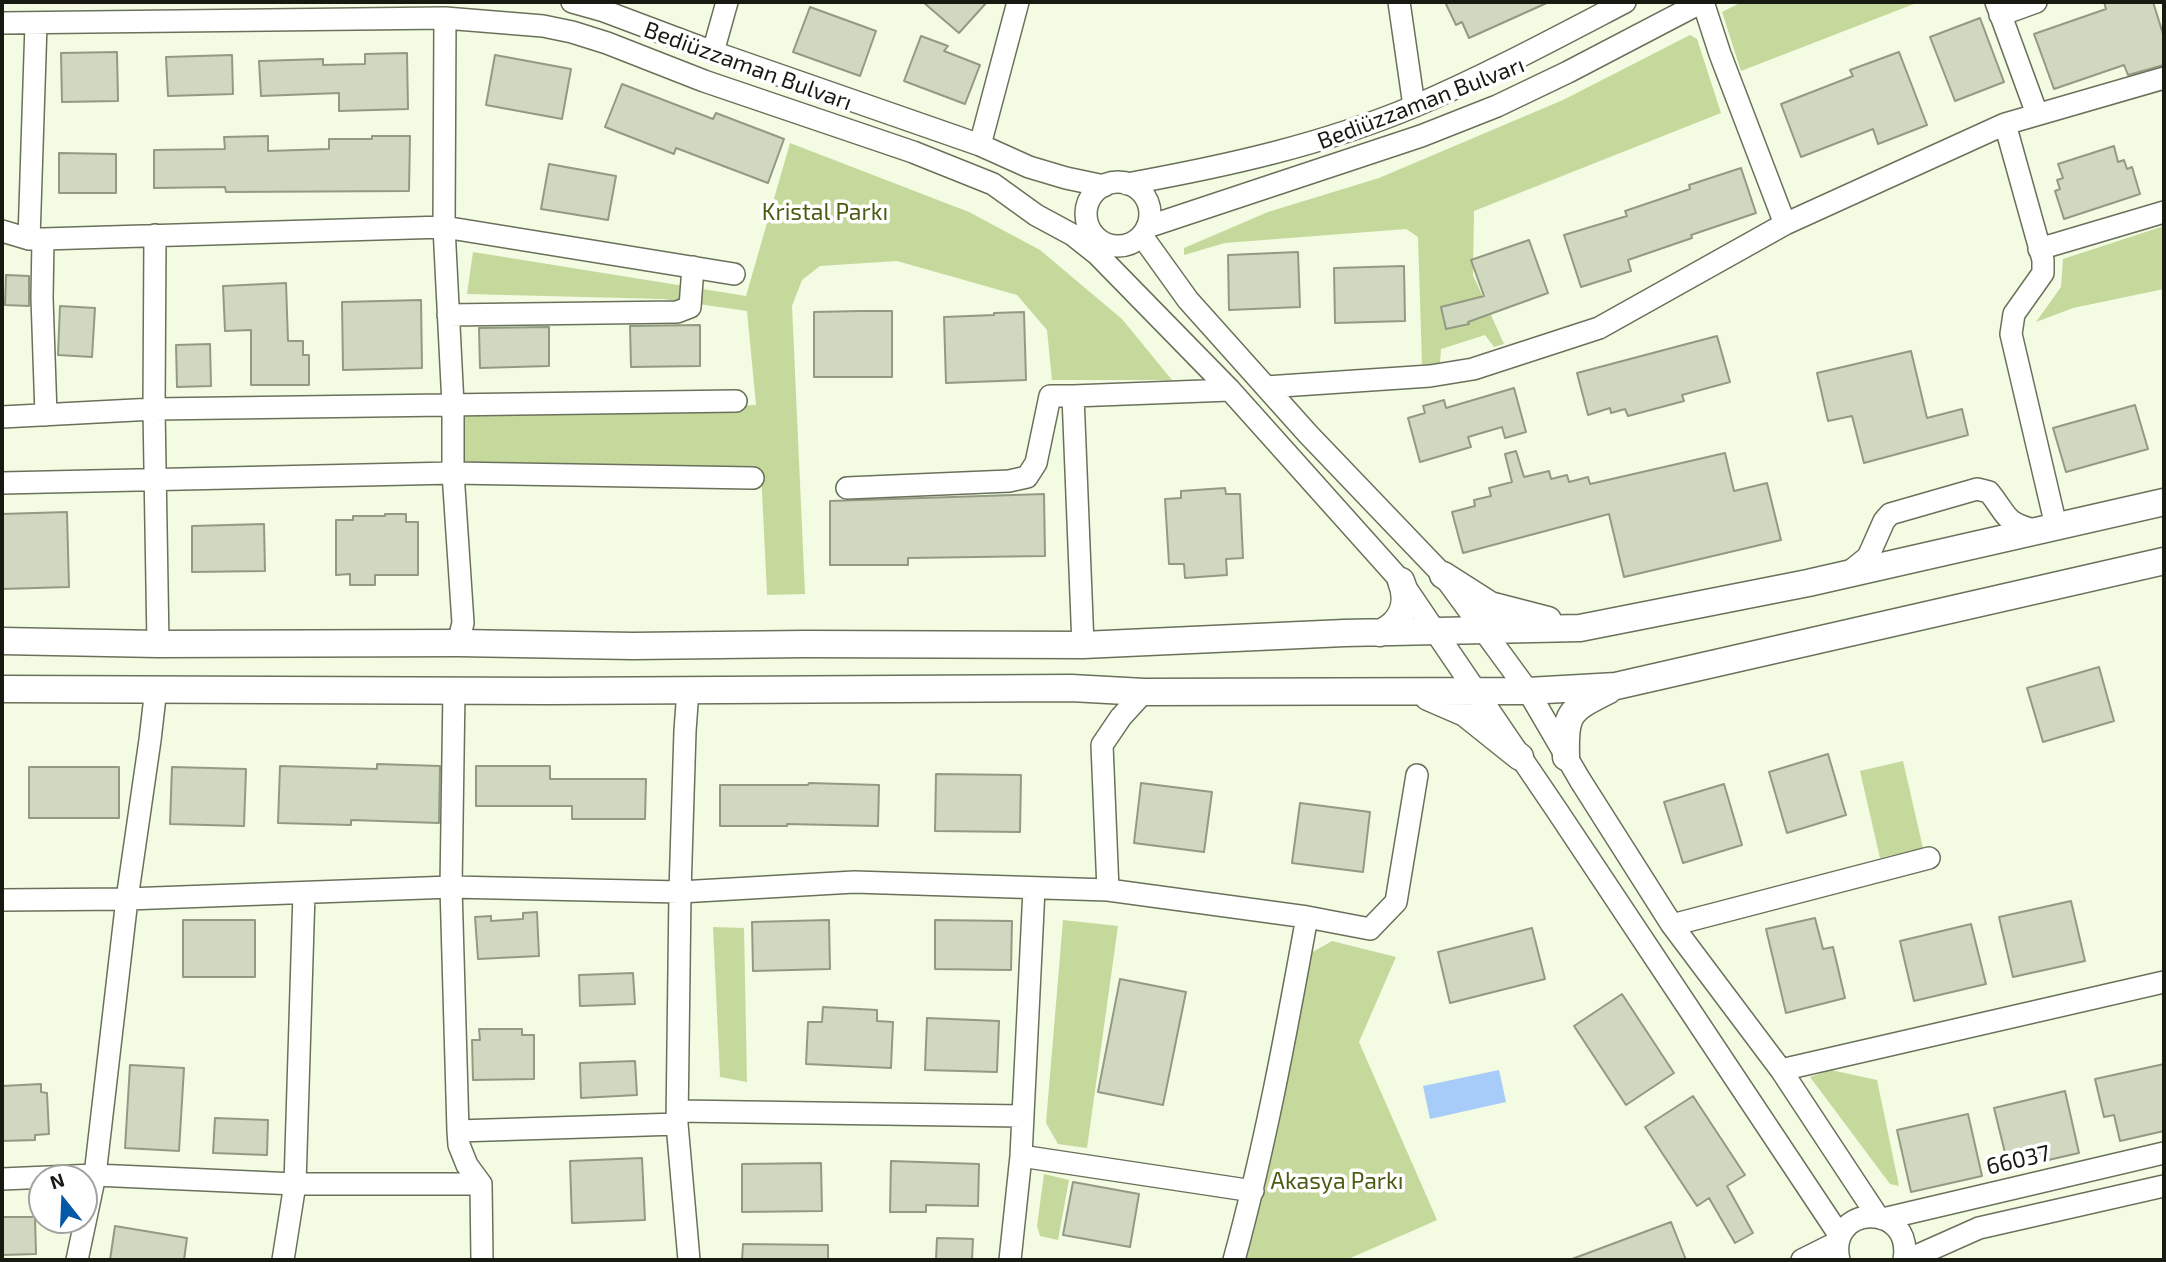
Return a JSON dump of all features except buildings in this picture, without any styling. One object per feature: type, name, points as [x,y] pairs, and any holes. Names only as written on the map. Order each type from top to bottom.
[{"type":"main road","points":[[2,641],[632,646],[1083,645],[1580,628],[1846,574],[2164,502]]},
{"type":"main road","points":[[2,688],[1071,688],[1144,692],[1391,692],[1528,691],[1616,686],[2164,561]]},
{"type":"main road","points":[[1443,575],[1490,605],[1501,609],[1561,623],[1599,625]]},
{"type":"main road","points":[[1380,633],[1390,629],[1402,614],[1405,593],[1401,581]]},
{"type":"main road","points":[[1566,758],[1566,728],[1572,714],[1583,703],[1616,686]]},
{"type":"main road","points":[[1391,692],[1435,699],[1465,712],[1520,757]]},
{"type":"street","name":"Bediüzzaman Bulvarı","points":[[572,2],[980,145],[1028,167],[1104,186]]},
{"type":"street","points":[[713,52],[727,2]]},
{"type":"street","points":[[980,145],[1018,2]]},
{"type":"street","points":[[1399,2],[1414,106]]},
{"type":"street","name":"Bediüzzaman Bulvarı","points":[[1127,184],[1242,162],[1332,136],[1414,106],[1625,2]]},
{"type":"street","name":"Bediüzzaman Bulvarı","points":[[1144,232],[1421,136],[1497,106],[1702,2]]},
{"type":"street","points":[[1702,2],[1785,224]]},
{"type":"street","points":[[2036,2],[1998,8],[2037,114]]},
{"type":"street","name":"Bediüzzaman Bulvarı","points":[[2,23],[445,18],[543,26],[607,43],[704,81],[913,152],[993,184],[1036,215],[1073,235],[1108,265],[1230,390],[1401,581],[1556,809],[1839,1246]]},
{"type":"street","points":[[445,18],[444,227],[453,405],[453,473],[463,623],[458,643]]},
{"type":"street","points":[[36,24],[36,239],[42,298],[46,415]]},
{"type":"street","points":[[1266,387],[1430,376],[1473,369],[1599,328],[1785,224],[2005,124],[2164,78]]},
{"type":"street","points":[[1846,574],[1868,557],[1884,521],[1890,514],[1977,489],[1989,492],[2009,520],[2020,526],[2047,529],[2011,334],[2014,314],[2043,273],[2043,260],[2005,124]]},
{"type":"street","points":[[1073,235],[1117,246],[1127,245],[1144,232],[1150,212],[1145,198],[1134,187],[1119,182],[1096,191],[1087,207],[1088,226],[1100,241]]},
{"type":"street","points":[[2039,249],[2164,212]]},
{"type":"street","points":[[2,231],[36,239],[444,227],[734,274]]},
{"type":"street","points":[[1144,232],[1188,300],[1308,434],[1443,575],[1528,691],[1566,758],[1672,925],[1781,1070],[1880,1217],[1898,1228],[1904,1239],[1905,1260],[1979,1228],[2164,1186]]},
{"type":"street","points":[[155,235],[154,409],[158,644]]},
{"type":"street","points":[[448,315],[677,312],[691,307],[693,267]]},
{"type":"street","points":[[848,488],[1009,481],[1027,477],[1036,463],[1050,396],[1230,390]]},
{"type":"street","points":[[1073,396],[1083,645]]},
{"type":"street","points":[[2,417],[154,409],[736,401]]},
{"type":"street","points":[[2,483],[453,473],[753,478]]},
{"type":"street","points":[[96,1164],[127,899],[156,688]]},
{"type":"street","points":[[454,690],[451,887],[458,1131],[459,1145],[467,1165],[481,1184],[482,1260]]},
{"type":"street","points":[[688,690],[681,892],[678,1118],[689,1260]]},
{"type":"street","points":[[1108,890],[1102,745],[1144,692]]},
{"type":"street","points":[[2,900],[127,899],[451,887],[681,892],[854,883],[1108,890],[1307,917],[1370,929],[1396,902],[1417,775]]},
{"type":"street","points":[[1672,925],[1929,858]]},
{"type":"street","points":[[1010,1260],[1021,1156],[1034,888]]},
{"type":"street","points":[[283,1260],[295,1184],[304,893]]},
{"type":"street","points":[[1234,1260],[1281,1060],[1307,917]]},
{"type":"street","points":[[1781,1070],[2164,982]]},
{"type":"street","points":[[458,1131],[678,1118],[1021,1116]]},
{"type":"street","name":"66037","points":[[1802,1260],[1839,1246],[1849,1224],[1858,1219],[1880,1217],[2164,1153]]},
{"type":"street","points":[[1021,1156],[1252,1191]]},
{"type":"street","points":[[98,1175],[295,1184],[481,1184]]},
{"type":"street","points":[[2,1179],[28,1178]]},
{"type":"street","points":[[77,1260],[83,1234]]},
{"type":"green space","points":[[1742,2],[1919,2],[1741,71],[1722,12]]},
{"type":"green space","points":[[1690,35],[1697,39],[1721,113],[1474,211],[1473,275],[1504,344],[1494,347],[1485,335],[1441,349],[1440,364],[1422,364],[1418,237],[1406,229],[1225,243],[1184,255],[1184,248],[1268,212],[1379,178],[1563,100]]},
{"type":"green space","name":"Kristal Parkı","points":[[790,143],[969,212],[1040,250],[1122,319],[1172,380],[1052,380],[1047,330],[1017,295],[897,261],[820,266],[802,280],[792,306],[805,594],[767,595],[761,471],[459,462],[459,415],[756,405],[747,311],[663,299],[467,294],[473,252],[746,296]]},
{"type":"green space","points":[[2164,226],[2164,289],[2073,308],[2036,322],[2061,287],[2063,259]]},
{"type":"green space","points":[[1903,761],[1923,848],[1880,858],[1860,771]]},
{"type":"green space","points":[[1063,920],[1118,926],[1087,1148],[1058,1144],[1046,1123]]},
{"type":"green space","points":[[713,927],[744,928],[747,1082],[720,1077]]},
{"type":"green space","name":"Akasya Parkı","points":[[1332,941],[1396,957],[1359,1042],[1437,1220],[1346,1260],[1241,1260],[1311,953]]},
{"type":"green space","points":[[1831,1070],[1877,1080],[1899,1186],[1890,1184],[1810,1077]]},
{"type":"green space","points":[[1044,1174],[1069,1180],[1058,1240],[1040,1236],[1037,1226]]},
{"type":"water","points":[[1499,1070],[1506,1102],[1430,1119],[1423,1086]]}]
